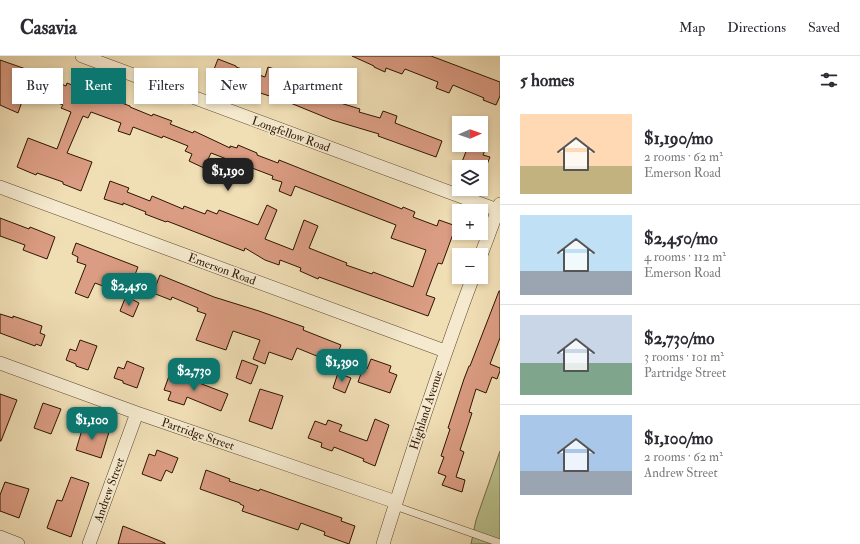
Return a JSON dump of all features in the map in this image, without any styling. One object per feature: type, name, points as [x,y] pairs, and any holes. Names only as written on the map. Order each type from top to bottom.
[{"type":"street","name":"Longfellow Road","points":[[82,56],[499,208]]},
{"type":"street","name":"Emerson Road","points":[[0,187],[445,352]]},
{"type":"street","points":[[484,248],[499,208]]},
{"type":"street","name":"Highland Avenue","points":[[383,544],[420,425],[469,284]]},
{"type":"street","name":"Partridge Street","points":[[0,363],[396,504]]},
{"type":"street","name":"Andrew Street","points":[[89,544],[137,413]]},
{"type":"street","points":[[0,538],[18,544]]},
{"type":"lane","name":"Partridge Street","points":[[396,504],[500,543]]},
{"type":"green space","points":[[500,451],[500,544],[471,544],[476,520]]},
{"type":"building","points":[[352,56],[431,56],[500,82],[500,96],[496,105],[483,100],[484,98],[453,85],[449,93],[436,88],[438,82],[405,69],[402,74],[386,68],[385,72]]},
{"type":"building","points":[[218,59],[239,68],[214,68]]},
{"type":"building","points":[[0,60],[23,68],[12,68],[12,104],[21,104],[18,113],[0,105]]},
{"type":"building","points":[[268,67],[271,68],[269,68],[269,96],[261,93],[261,76],[265,77]]},
{"type":"building","points":[[67,83],[71,85],[71,104],[124,104],[152,116],[153,114],[172,121],[170,124],[193,133],[194,131],[230,148],[230,146],[237,148],[238,145],[257,153],[257,155],[278,163],[279,160],[402,209],[403,207],[415,212],[413,217],[437,226],[439,220],[452,225],[452,237],[442,264],[438,263],[426,295],[435,298],[428,316],[319,277],[318,279],[300,271],[301,268],[280,260],[279,265],[265,260],[245,248],[244,251],[145,214],[146,212],[123,203],[123,205],[104,199],[110,181],[129,188],[127,192],[150,201],[152,196],[183,209],[184,206],[205,214],[207,210],[217,214],[219,210],[258,225],[267,205],[277,210],[265,239],[293,250],[304,220],[318,226],[309,248],[347,263],[346,265],[372,274],[373,272],[413,287],[426,250],[391,238],[396,225],[295,186],[291,196],[279,191],[282,182],[272,179],[273,176],[252,168],[250,171],[232,164],[232,161],[211,153],[204,168],[189,161],[192,154],[185,151],[188,146],[163,136],[162,138],[133,127],[130,135],[118,131],[121,123],[91,112],[88,118],[83,116],[67,153],[92,162],[81,191],[63,184],[63,182],[37,173],[36,175],[17,167],[28,138],[57,149],[71,112],[61,108],[63,105],[61,104],[63,104],[63,85],[66,86]]},
{"type":"building","points":[[293,104],[344,104],[360,109],[359,112],[380,118],[383,111],[397,116],[395,123],[442,141],[436,157],[378,136],[379,134],[332,120]]},
{"type":"building","points":[[466,152],[484,152],[483,155],[490,157],[488,162],[488,160],[463,160]]},
{"type":"building","points":[[0,218],[29,229],[30,227],[55,237],[47,259],[23,250],[25,245],[0,236]]},
{"type":"building","points":[[76,243],[138,267],[127,295],[95,283],[88,298],[75,293],[86,265],[77,262],[78,257],[72,254]]},
{"type":"building","points":[[160,275],[214,297],[304,327],[303,330],[341,345],[334,363],[297,348],[292,360],[269,352],[265,364],[253,359],[260,340],[233,331],[226,350],[196,340],[206,314],[197,311],[198,308],[172,297],[171,300],[153,293]]},
{"type":"building","points":[[499,291],[500,338],[490,364],[500,368],[500,371],[497,379],[492,377],[486,393],[476,389],[469,412],[472,413],[460,450],[464,452],[456,477],[465,480],[462,492],[442,485],[446,476],[438,473],[444,457],[441,456],[450,429],[448,428],[464,379]]},
{"type":"building","points":[[126,296],[139,303],[133,317],[120,311]]},
{"type":"building","points":[[0,314],[13,318],[13,316],[42,326],[40,333],[45,335],[41,346],[36,344],[35,346],[0,333]]},
{"type":"building","points":[[80,340],[97,346],[88,370],[76,366],[76,364],[66,360],[70,349],[76,351]]},
{"type":"building","points":[[371,359],[391,366],[389,372],[397,375],[390,393],[358,382],[363,368],[367,369]]},
{"type":"building","points":[[242,360],[258,366],[251,384],[236,378]]},
{"type":"building","points":[[127,361],[144,368],[137,388],[114,378],[118,367],[124,369]]},
{"type":"building","points":[[177,369],[188,373],[186,378],[228,394],[221,411],[187,397],[184,405],[168,400],[171,392],[164,390],[169,376],[174,378]]},
{"type":"building","points":[[338,373],[351,378],[345,393],[333,388]]},
{"type":"building","points":[[260,389],[283,396],[272,429],[249,421]]},
{"type":"building","points":[[0,394],[17,400],[1,441],[0,441]]},
{"type":"building","points":[[43,403],[61,409],[51,434],[34,428]]},
{"type":"building","points":[[375,419],[389,425],[375,466],[363,461],[364,459],[334,447],[332,451],[321,447],[322,443],[308,438],[315,421],[326,425],[328,420],[342,425],[339,431],[367,441]]},
{"type":"building","points":[[84,423],[109,432],[101,458],[76,450]]},
{"type":"building","points":[[157,450],[178,458],[172,473],[166,470],[161,481],[142,474],[149,454],[155,456]]},
{"type":"building","points":[[206,470],[230,479],[229,481],[259,491],[260,489],[342,518],[341,521],[355,526],[349,544],[324,535],[325,532],[301,523],[298,530],[242,511],[244,506],[240,503],[200,489]]},
{"type":"building","points":[[71,477],[89,483],[71,537],[47,528],[57,500],[62,501]]},
{"type":"building","points":[[5,482],[29,489],[19,518],[0,511],[0,495]]},
{"type":"building","points":[[123,526],[165,543],[165,544],[118,544]]}]
